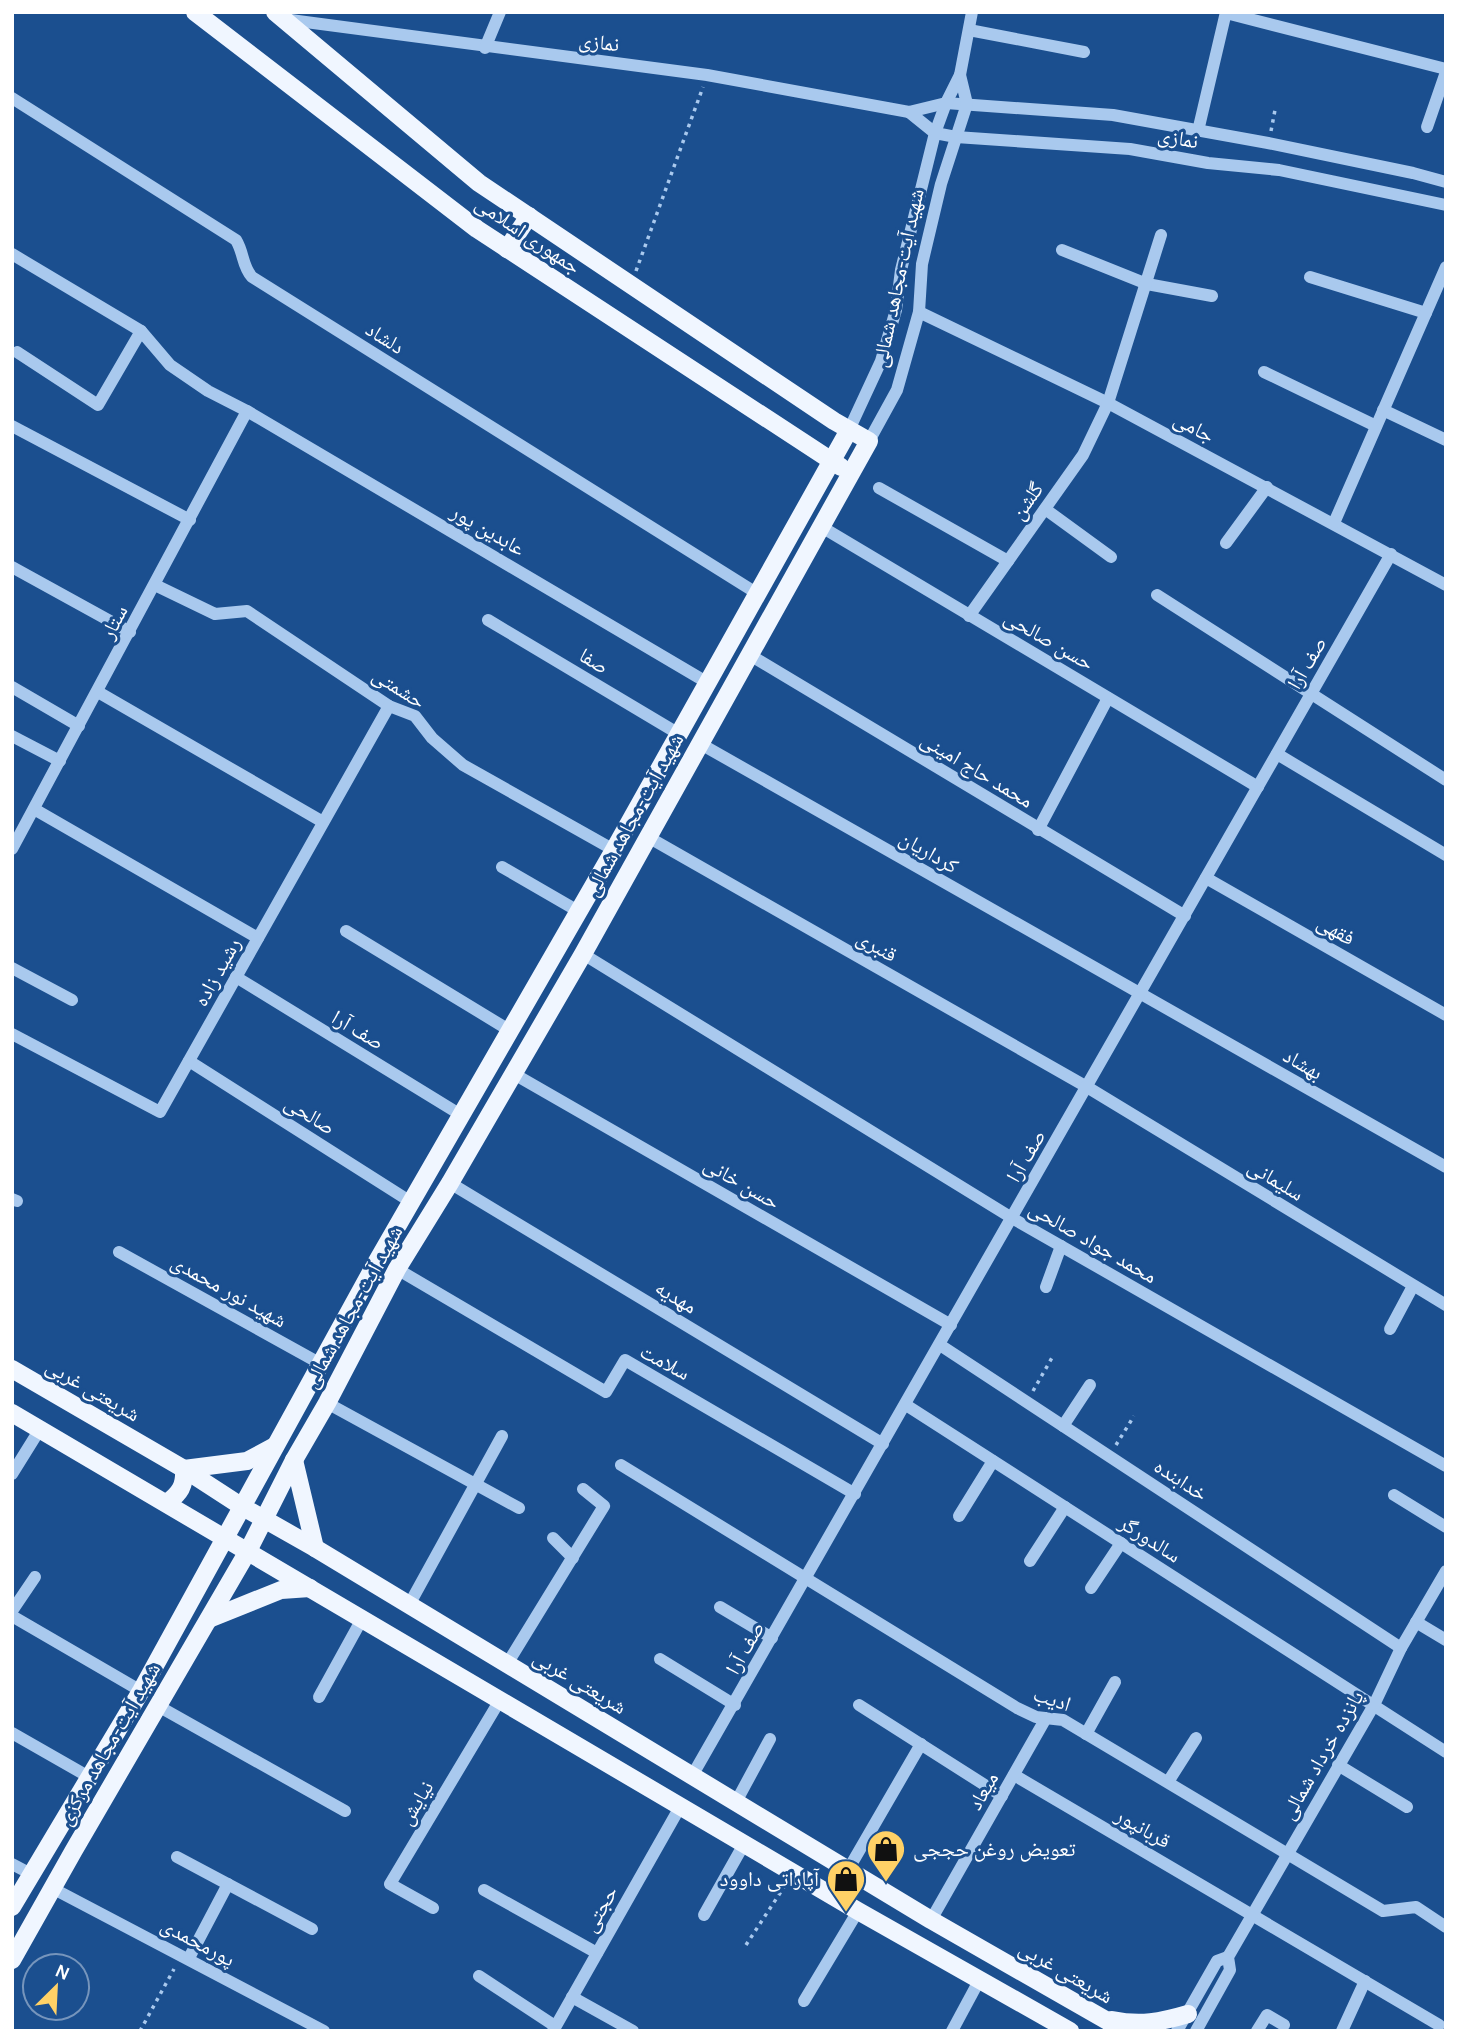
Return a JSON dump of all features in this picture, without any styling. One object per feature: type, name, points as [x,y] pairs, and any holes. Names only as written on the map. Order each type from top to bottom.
[{"type":"main road","name":"جمهوری اسلامی","points":[[195,12],[477,229],[851,473]]},
{"type":"main road","name":"جمهوری اسلامی","points":[[279,15],[479,183],[869,442]]},
{"type":"main road","points":[[507,250],[529,216]]},
{"type":"main road","name":"شهید آیت-مجاهد شمالی","points":[[241,1506],[849,430]]},
{"type":"main road","name":"شهید آیت-مجاهد شمالی","points":[[248,1551],[397,1269],[583,954],[869,442]]},
{"type":"main road","name":"شریعتی غربی","points":[[12,1369],[184,1469],[241,1506],[932,1920],[1125,2031]]},
{"type":"main road","points":[[12,1413],[858,1911],[1070,2031]]},
{"type":"main road","points":[[289,1422],[311,1431]]},
{"type":"main road","points":[[167,1503],[178,1495],[185,1484],[184,1469],[247,1461],[276,1446]]},
{"type":"main road","points":[[294,1460],[315,1548]]},
{"type":"main road","name":"شهید آیت-مجاهد مرکزی","points":[[12,1907],[141,1691],[241,1506]]},
{"type":"main road","name":"شهید آیت-مجاهد مرکزی","points":[[12,1960],[248,1551]]},
{"type":"main road","points":[[209,1619],[281,1590],[310,1588]]},
{"type":"main road","points":[[1099,2018],[1133,2024],[1158,2023],[1188,2014]]},
{"type":"street","points":[[485,48],[500,12]]},
{"type":"street","points":[[967,104],[960,75],[972,12]]},
{"type":"street","points":[[1198,131],[1226,13],[1446,70],[1427,127]]},
{"type":"street","name":"نمازی","points":[[279,15],[485,48],[707,75],[909,112],[946,103],[1113,116],[1268,143],[1446,182]]},
{"type":"street","points":[[969,30],[1084,52]]},
{"type":"street","name":"شهید آیت-مجاهد شمالی","points":[[849,430],[881,362],[896,310],[901,270],[935,133],[960,75]]},
{"type":"street","name":"دلشاد","points":[[12,98],[236,240],[245,269],[252,277],[758,594]]},
{"type":"street","name":"شهید آیت-مجاهد شمالی","points":[[869,442],[897,390],[919,312],[922,264],[941,184],[967,104]]},
{"type":"street","name":"نمازی","points":[[909,112],[935,133],[956,137],[1130,149],[1208,163],[1279,170],[1446,205]]},
{"type":"street","name":"گلشن","points":[[969,616],[1083,455],[1108,403],[1161,235]]},
{"type":"street","points":[[1062,250],[1147,284],[1212,296]]},
{"type":"street","name":"عابدین پور","points":[[12,254],[141,331],[170,365],[208,391],[247,411],[708,683]]},
{"type":"street","points":[[1334,523],[1446,267]]},
{"type":"street","points":[[1310,277],[1426,313]]},
{"type":"street","name":"جامی","points":[[919,312],[1108,403],[1446,584]]},
{"type":"street","points":[[17,352],[98,405],[141,331]]},
{"type":"street","points":[[1264,372],[1376,426]]},
{"type":"street","points":[[1383,410],[1446,440]]},
{"type":"street","name":"ستار","points":[[12,849],[247,411]]},
{"type":"street","points":[[12,426],[190,520]]},
{"type":"street","points":[[1226,543],[1267,487]]},
{"type":"street","points":[[879,488],[1008,561]]},
{"type":"street","points":[[1045,509],[1111,557]]},
{"type":"street","name":"حسن صالحی","points":[[820,526],[1258,787]]},
{"type":"street","name":"صف آرا","points":[[692,1776],[1391,554]]},
{"type":"street","points":[[12,567],[130,632]]},
{"type":"street","name":"حشمتی","points":[[155,585],[215,614],[247,611],[389,706],[415,716],[432,738],[463,765],[614,850]]},
{"type":"street","points":[[1157,596],[1446,780]]},
{"type":"street","name":"صفا","points":[[488,620],[679,734]]},
{"type":"street","name":"محمد حاج امینی","points":[[750,655],[1185,916]]},
{"type":"street","points":[[12,687],[79,726]]},
{"type":"street","points":[[98,692],[323,822]]},
{"type":"street","points":[[1038,830],[1108,698]]},
{"type":"street","name":"رشید زاده","points":[[12,1034],[160,1112],[389,706]]},
{"type":"street","points":[[12,736],[60,761]]},
{"type":"street","name":"کرداریان","points":[[699,743],[1140,993]]},
{"type":"street","points":[[1277,754],[1446,855]]},
{"type":"street","points":[[34,809],[258,937]]},
{"type":"street","name":"قنبری","points":[[648,837],[1087,1087]]},
{"type":"street","points":[[502,867],[578,911]]},
{"type":"street","name":"فقهی","points":[[1206,878],[1446,1015]]},
{"type":"street","points":[[346,931],[509,1030]]},
{"type":"street","name":"محمد جواد صالحی","points":[[583,954],[1012,1218],[1446,1466]]},
{"type":"street","points":[[12,968],[72,1000]]},
{"type":"street","name":"صف آرا","points":[[236,977],[461,1115]]},
{"type":"street","name":"بهشاد","points":[[1140,993],[1446,1167]]},
{"type":"street","name":"صالحی","points":[[188,1061],[411,1202]]},
{"type":"street","name":"حسن خانی","points":[[513,1074],[951,1325]]},
{"type":"street","name":"سلیمانی","points":[[1087,1087],[1446,1305]]},
{"type":"street","name":"مهدیه","points":[[450,1183],[883,1444]]},
{"type":"street","points":[[1046,1287],[1061,1246]]},
{"type":"street","name":"شهید نور محمدی","points":[[119,1252],[321,1364]]},
{"type":"street","name":"سلامت","points":[[397,1269],[606,1392],[625,1360],[855,1494]]},
{"type":"street","points":[[1390,1329],[1413,1286]]},
{"type":"street","name":"خدابنده","points":[[940,1345],[1401,1647]]},
{"type":"street","points":[[1063,1426],[1090,1385]]},
{"type":"street","points":[[327,1403],[519,1508]]},
{"type":"street","name":"سالدورگر","points":[[906,1405],[1446,1752]]},
{"type":"street","points":[[12,1474],[40,1429]]},
{"type":"street","points":[[409,1605],[502,1436]]},
{"type":"street","points":[[959,1516],[993,1461]]},
{"type":"street","name":"ادیب","points":[[621,1465],[1017,1708],[1036,1717],[1063,1720],[1383,1911],[1416,1907],[1446,1927]]},
{"type":"street","points":[[507,1664],[604,1506],[583,1489]]},
{"type":"street","points":[[1394,1495],[1446,1527]]},
{"type":"street","points":[[1030,1561],[1065,1507]]},
{"type":"street","points":[[553,1538],[573,1558]]},
{"type":"street","points":[[1091,1588],[1121,1543]]},
{"type":"street","name":"پانزده خرداد شمالی","points":[[1196,2031],[1230,1970],[1228,1957],[1374,1705],[1401,1647],[1446,1571]]},
{"type":"street","points":[[35,1577],[12,1614],[141,1691]]},
{"type":"street","points":[[720,1607],[772,1638]]},
{"type":"street","points":[[319,1697],[362,1619]]},
{"type":"street","points":[[1416,1622],[1446,1640]]},
{"type":"street","points":[[660,1659],[735,1705]]},
{"type":"street","points":[[1086,1734],[1115,1682]]},
{"type":"street","name":"نیایش","points":[[433,1908],[390,1884],[500,1700]]},
{"type":"street","points":[[859,1705],[1002,1796]]},
{"type":"street","points":[[158,1706],[345,1811]]},
{"type":"street","name":"میعاد","points":[[932,1920],[1046,1718]]},
{"type":"street","points":[[12,1733],[89,1777]]},
{"type":"street","points":[[1168,1782],[1196,1738]]},
{"type":"street","points":[[736,1802],[770,1739]]},
{"type":"street","points":[[848,1870],[921,1744]]},
{"type":"street","points":[[1338,1765],[1407,1807]]},
{"type":"street","name":"قربانپور","points":[[1014,1775],[1440,2023]]},
{"type":"street","name":"حجتی","points":[[554,2028],[680,1807]]},
{"type":"street","points":[[704,1915],[744,1844]]},
{"type":"street","points":[[177,1857],[312,1928]]},
{"type":"street","points":[[12,1864],[31,1874]]},
{"type":"street","points":[[185,1957],[228,1884]]},
{"type":"street","name":"پورمحمدی","points":[[52,1888],[324,2031]]},
{"type":"street","points":[[484,1890],[597,1953]]},
{"type":"street","points":[[804,2001],[858,1911]]},
{"type":"street","name":"پانزده خرداد شمالی","points":[[1177,2031],[1217,1961],[1228,1957]]},
{"type":"street","points":[[479,1976],[554,2028]]},
{"type":"street","points":[[952,2031],[981,1979]]},
{"type":"street","points":[[1342,2031],[1365,1981]]},
{"type":"street","points":[[572,1997],[633,2031]]},
{"type":"street","points":[[1257,2031],[1267,2015],[1284,2025]]},
{"type":"path","points":[[631,285],[707,75]]},
{"type":"path","points":[[1268,143],[1275,110]]},
{"type":"path","points":[[1026,1402],[1053,1356]]},
{"type":"path","points":[[1109,1456],[1134,1416]]},
{"type":"path","points":[[746,1945],[793,1873]]},
{"type":"path","points":[[140,2031],[185,1957]]},
{"type":"place","name":"تعویض روغن حججی","points":[[886,1883]]},
{"type":"place","name":"آپاراتی داوود","points":[[846,1913]]}]
